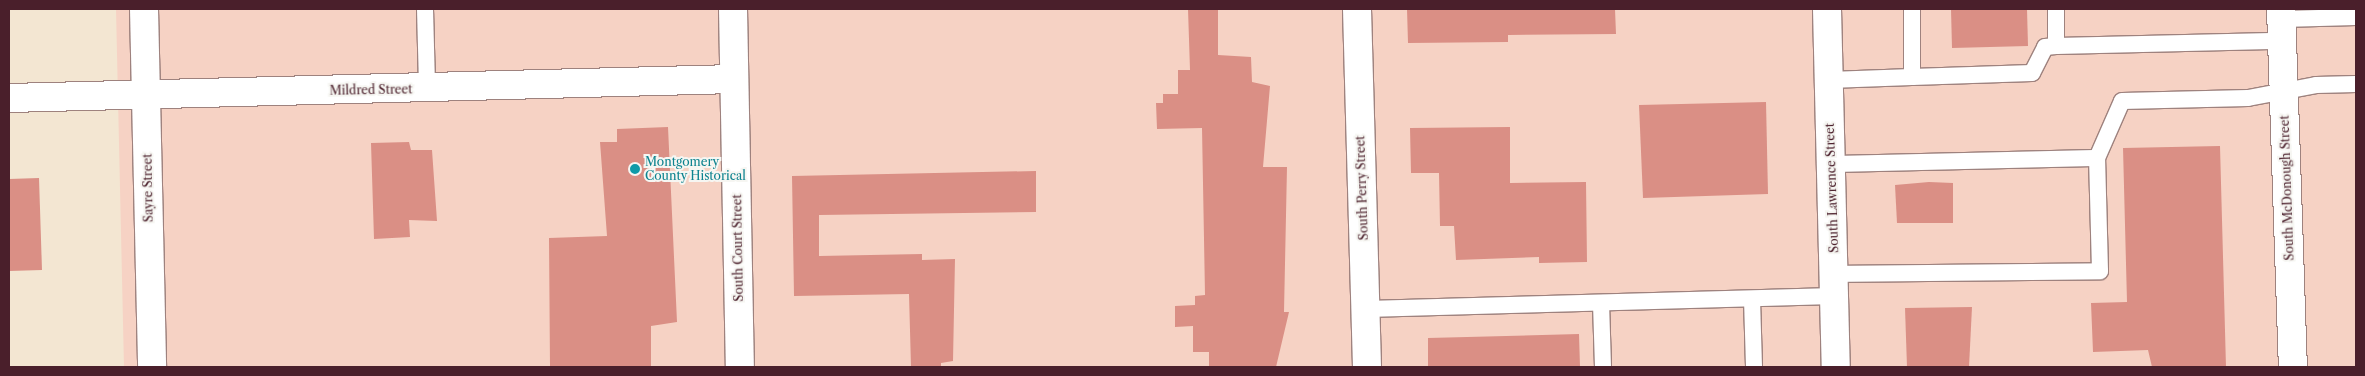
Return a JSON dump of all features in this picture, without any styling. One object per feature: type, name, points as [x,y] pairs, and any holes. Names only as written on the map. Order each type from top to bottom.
[{"type":"street","name":"Sayre Street","points":[[144,9],[152,367]]},
{"type":"street","name":"South Court Street","points":[[733,9],[740,367]]},
{"type":"street","name":"South Perry Street","points":[[1357,9],[1367,367]]},
{"type":"street","name":"South Lawrence Street","points":[[1827,9],[1836,367]]},
{"type":"street","name":"South McDonough Street","points":[[2282,23],[2293,367]]},
{"type":"street","name":"Mildred Street","points":[[9,98],[734,79]]},
{"type":"lane","points":[[425,9],[427,88]]},
{"type":"lane","points":[[1912,9],[1912,77]]},
{"type":"lane","points":[[2056,9],[2056,46]]},
{"type":"lane","points":[[1829,80],[2032,73],[2044,47],[2356,17]]},
{"type":"lane","points":[[1365,309],[1752,299],[1834,285],[2100,271],[2097,158],[2122,101],[2284,94],[2316,85],[2356,84]]},
{"type":"lane","points":[[1832,164],[2097,158]]},
{"type":"lane","points":[[1752,299],[1754,367]]},
{"type":"lane","points":[[1600,303],[1604,367]]},
{"type":"shaded area","points":[[116,9],[2356,9],[2356,367],[124,367]]},
{"type":"building","points":[[1188,9],[1218,9],[1218,55],[1251,57],[1252,82],[1270,86],[1263,167],[1287,167],[1284,312],[1289,312],[1276,367],[1209,367],[1209,352],[1193,352],[1193,326],[1175,327],[1175,306],[1195,305],[1195,296],[1205,295],[1202,128],[1157,129],[1156,103],[1163,103],[1163,94],[1178,94],[1178,70],[1190,70]]},
{"type":"building","points":[[1407,9],[1615,9],[1616,34],[1508,35],[1508,42],[1408,43]]},
{"type":"building","points":[[1951,9],[2027,9],[2028,46],[1952,48]]},
{"type":"building","points":[[1766,102],[1768,194],[1643,198],[1639,105]]},
{"type":"building","points":[[668,127],[677,322],[651,326],[651,367],[550,367],[549,238],[607,236],[600,142],[617,142],[617,129]]},
{"type":"building","points":[[1510,127],[1510,183],[1586,182],[1587,262],[1539,263],[1539,257],[1456,260],[1454,226],[1440,226],[1439,173],[1411,173],[1410,128]]},
{"type":"building","points":[[409,142],[411,150],[432,150],[437,221],[409,220],[410,237],[374,239],[371,143]]},
{"type":"building","points":[[2220,146],[2226,367],[2152,367],[2148,350],[2093,352],[2091,303],[2127,302],[2123,148]]},
{"type":"building","points":[[1036,171],[1036,212],[819,215],[819,256],[922,254],[922,260],[955,259],[953,361],[941,363],[941,367],[911,367],[909,294],[794,296],[792,176]]},
{"type":"building","points":[[39,178],[42,270],[9,271],[9,179]]},
{"type":"building","points":[[1929,182],[1953,183],[1953,223],[1897,223],[1895,185]]},
{"type":"building","points":[[1972,307],[1969,367],[1907,367],[1905,308]]},
{"type":"building","points":[[1579,334],[1580,367],[1428,367],[1428,338]]},
{"type":"place","name":"Montgomery County Historical","points":[[635,169]]}]
